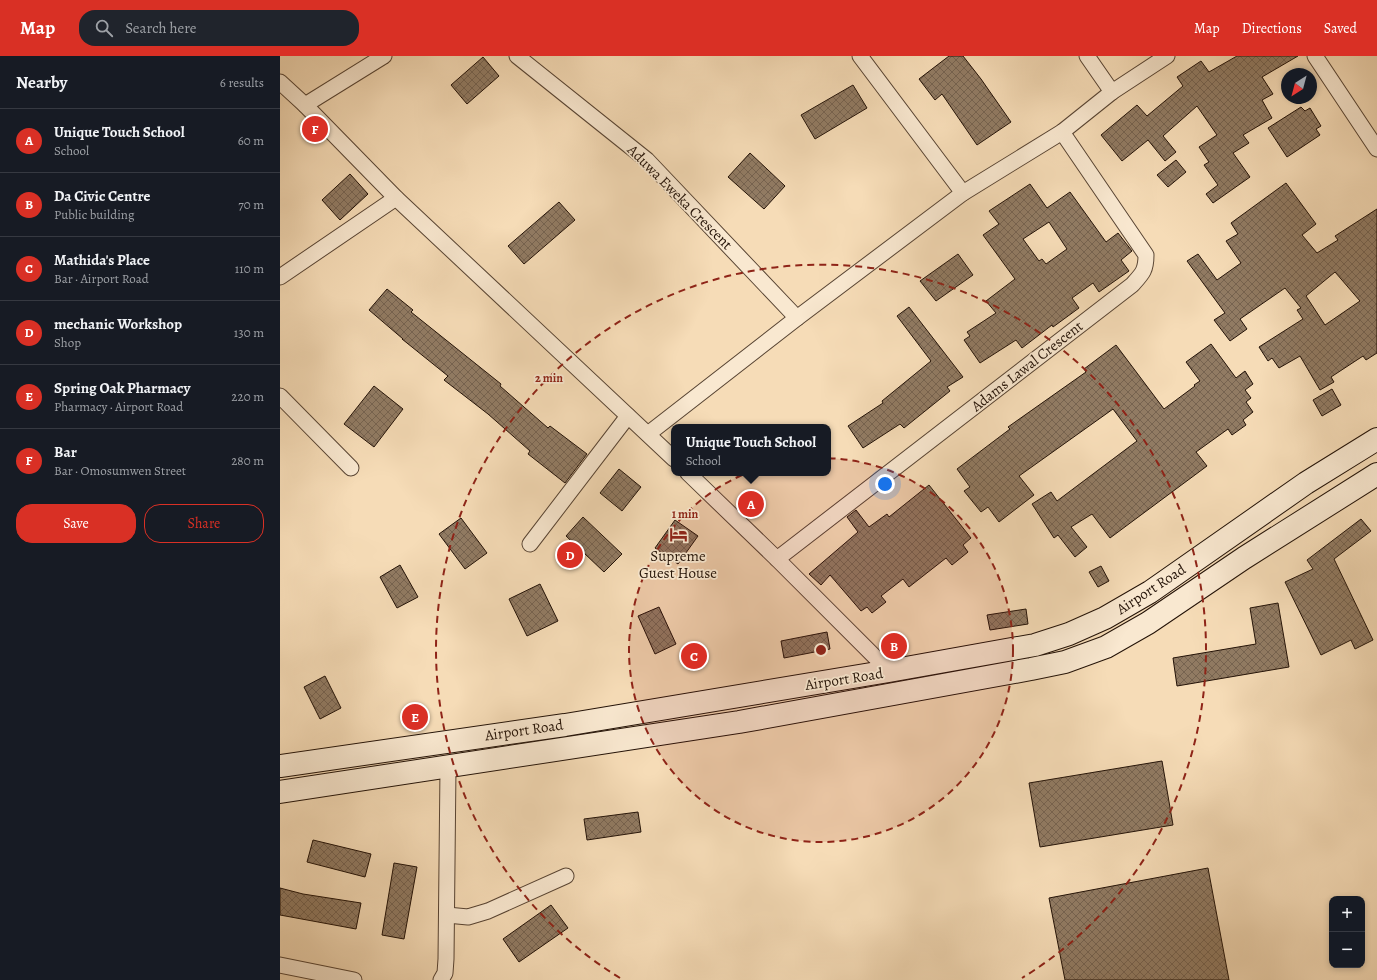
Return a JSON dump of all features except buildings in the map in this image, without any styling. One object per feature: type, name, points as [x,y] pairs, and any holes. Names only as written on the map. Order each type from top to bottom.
[{"type":"main road","name":"Airport Road","points":[[280,766],[565,725],[889,672],[1035,645],[1070,634],[1105,618],[1150,592],[1306,483],[1377,439]]},
{"type":"main road","name":"Airport Road","points":[[280,792],[747,720],[1031,670],[1065,662],[1106,647],[1148,623],[1244,558],[1377,474]]},
{"type":"main road","points":[[565,725],[568,748]]},
{"type":"street","points":[[305,104],[384,56]]},
{"type":"street","name":"Aduwa Eweka Crescent","points":[[517,56],[647,160],[797,318]]},
{"type":"street","points":[[860,56],[962,193]]},
{"type":"street","points":[[1087,56],[1112,92]]},
{"type":"street","points":[[648,434],[797,318],[962,193],[1062,132],[1112,92],[1167,56]]},
{"type":"street","points":[[1315,56],[1377,149]]},
{"type":"street","points":[[280,82],[305,104],[396,198],[671,456]]},
{"type":"street","name":"Adams Lawal Crescent","points":[[777,559],[1132,285],[1143,273],[1146,265],[1146,255],[1062,132]]},
{"type":"street","points":[[280,277],[396,198]]},
{"type":"street","points":[[280,396],[351,468]]},
{"type":"street","points":[[530,544],[628,416]]},
{"type":"street","points":[[691,476],[777,559],[889,672]]},
{"type":"street","points":[[441,980],[445,973],[446,959],[448,767]]},
{"type":"street","points":[[447,916],[468,917],[488,911],[566,876]]},
{"type":"street","points":[[280,965],[354,980]]},
{"type":"place","name":"Bar","points":[[315,129]]},
{"type":"place","name":"Unique Touch School","points":[[751,504]]},
{"type":"place","name":"Supreme Guest House","points":[[678,535]]},
{"type":"place","name":"mechanic Workshop","points":[[570,555]]},
{"type":"place","name":"Da Civic Centre","points":[[894,646]]},
{"type":"place","name":"Mathida's Place","points":[[694,656]]},
{"type":"place","name":"Spring Oak Pharmacy","points":[[415,717]]}]
